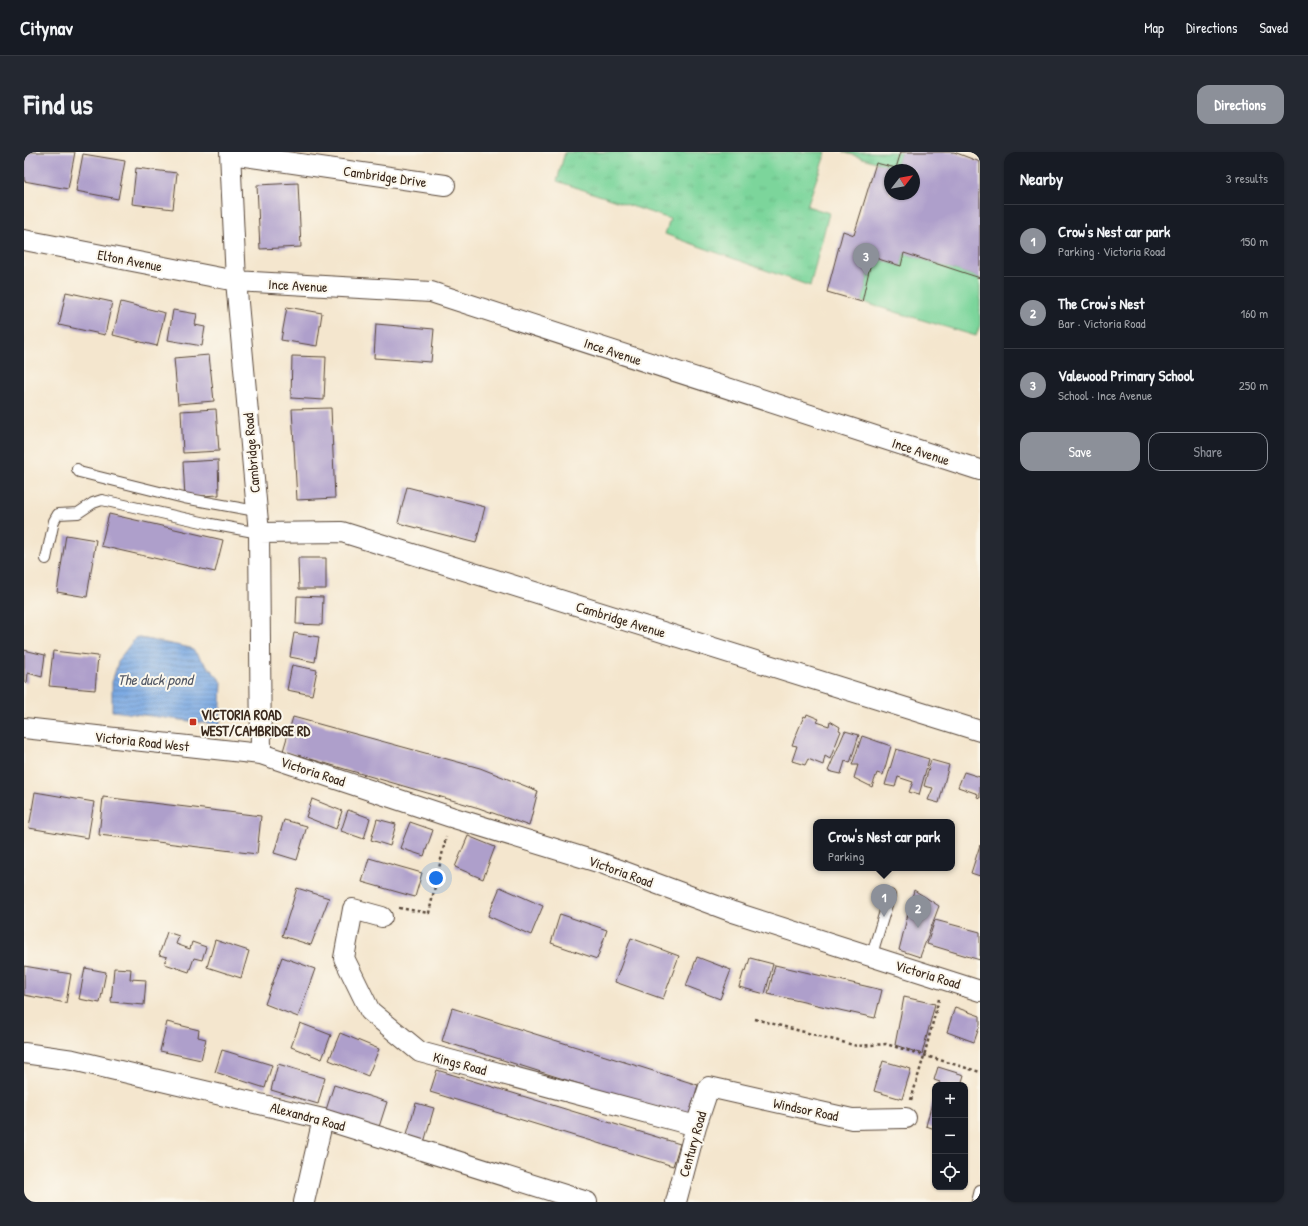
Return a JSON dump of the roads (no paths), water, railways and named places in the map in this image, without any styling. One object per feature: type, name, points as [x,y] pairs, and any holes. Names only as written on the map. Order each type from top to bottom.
[{"type":"street","name":"Cambridge Drive","points":[[230,153],[445,185]]},
{"type":"street","name":"Cambridge Road","points":[[230,153],[236,281],[259,532],[261,754]]},
{"type":"street","name":"Elton Avenue","points":[[24,240],[236,281]]},
{"type":"street","name":"Ince Avenue","points":[[236,281],[431,292],[980,470]]},
{"type":"street","name":"Cambridge Avenue","points":[[259,532],[342,532],[980,731]]},
{"type":"street","name":"Victoria Road West","points":[[24,728],[261,754]]},
{"type":"street","name":"Victoria Road","points":[[261,754],[451,817],[601,863],[734,912],[980,991]]},
{"type":"street","name":"Kings Road","points":[[382,917],[354,908],[344,958],[370,1011],[420,1052],[696,1126]]},
{"type":"street","name":"Alexandra Road","points":[[24,1053],[73,1060],[323,1119],[587,1202]]},
{"type":"street","name":"Century Road","points":[[676,1202],[696,1126],[709,1087]]},
{"type":"street","name":"Windsor Road","points":[[709,1087],[852,1119],[906,1118]]},
{"type":"street","points":[[304,1202],[323,1119]]},
{"type":"lane","points":[[77,469],[79,472],[184,498],[256,511]]},
{"type":"lane","points":[[46,559],[54,521],[58,514],[78,513],[93,503],[102,500],[211,524],[259,532]]},
{"type":"lane","points":[[872,957],[890,895]]},
{"type":"lane","points":[[977,1202],[980,1190]]},
{"type":"water","name":"The duck pond","points":[[136,637],[191,648],[222,682],[220,725],[112,711],[112,682],[119,659]]},
{"type":"place","name":"Valewood Primary School","points":[[866,276]]},
{"type":"place","name":"VICTORIA ROAD WEST/CAMBRIDGE RD","points":[[193,722]]},
{"type":"place","name":"Crow's Nest car park","points":[[884,917]]},
{"type":"place","name":"The Crow's Nest","points":[[918,928]]}]
